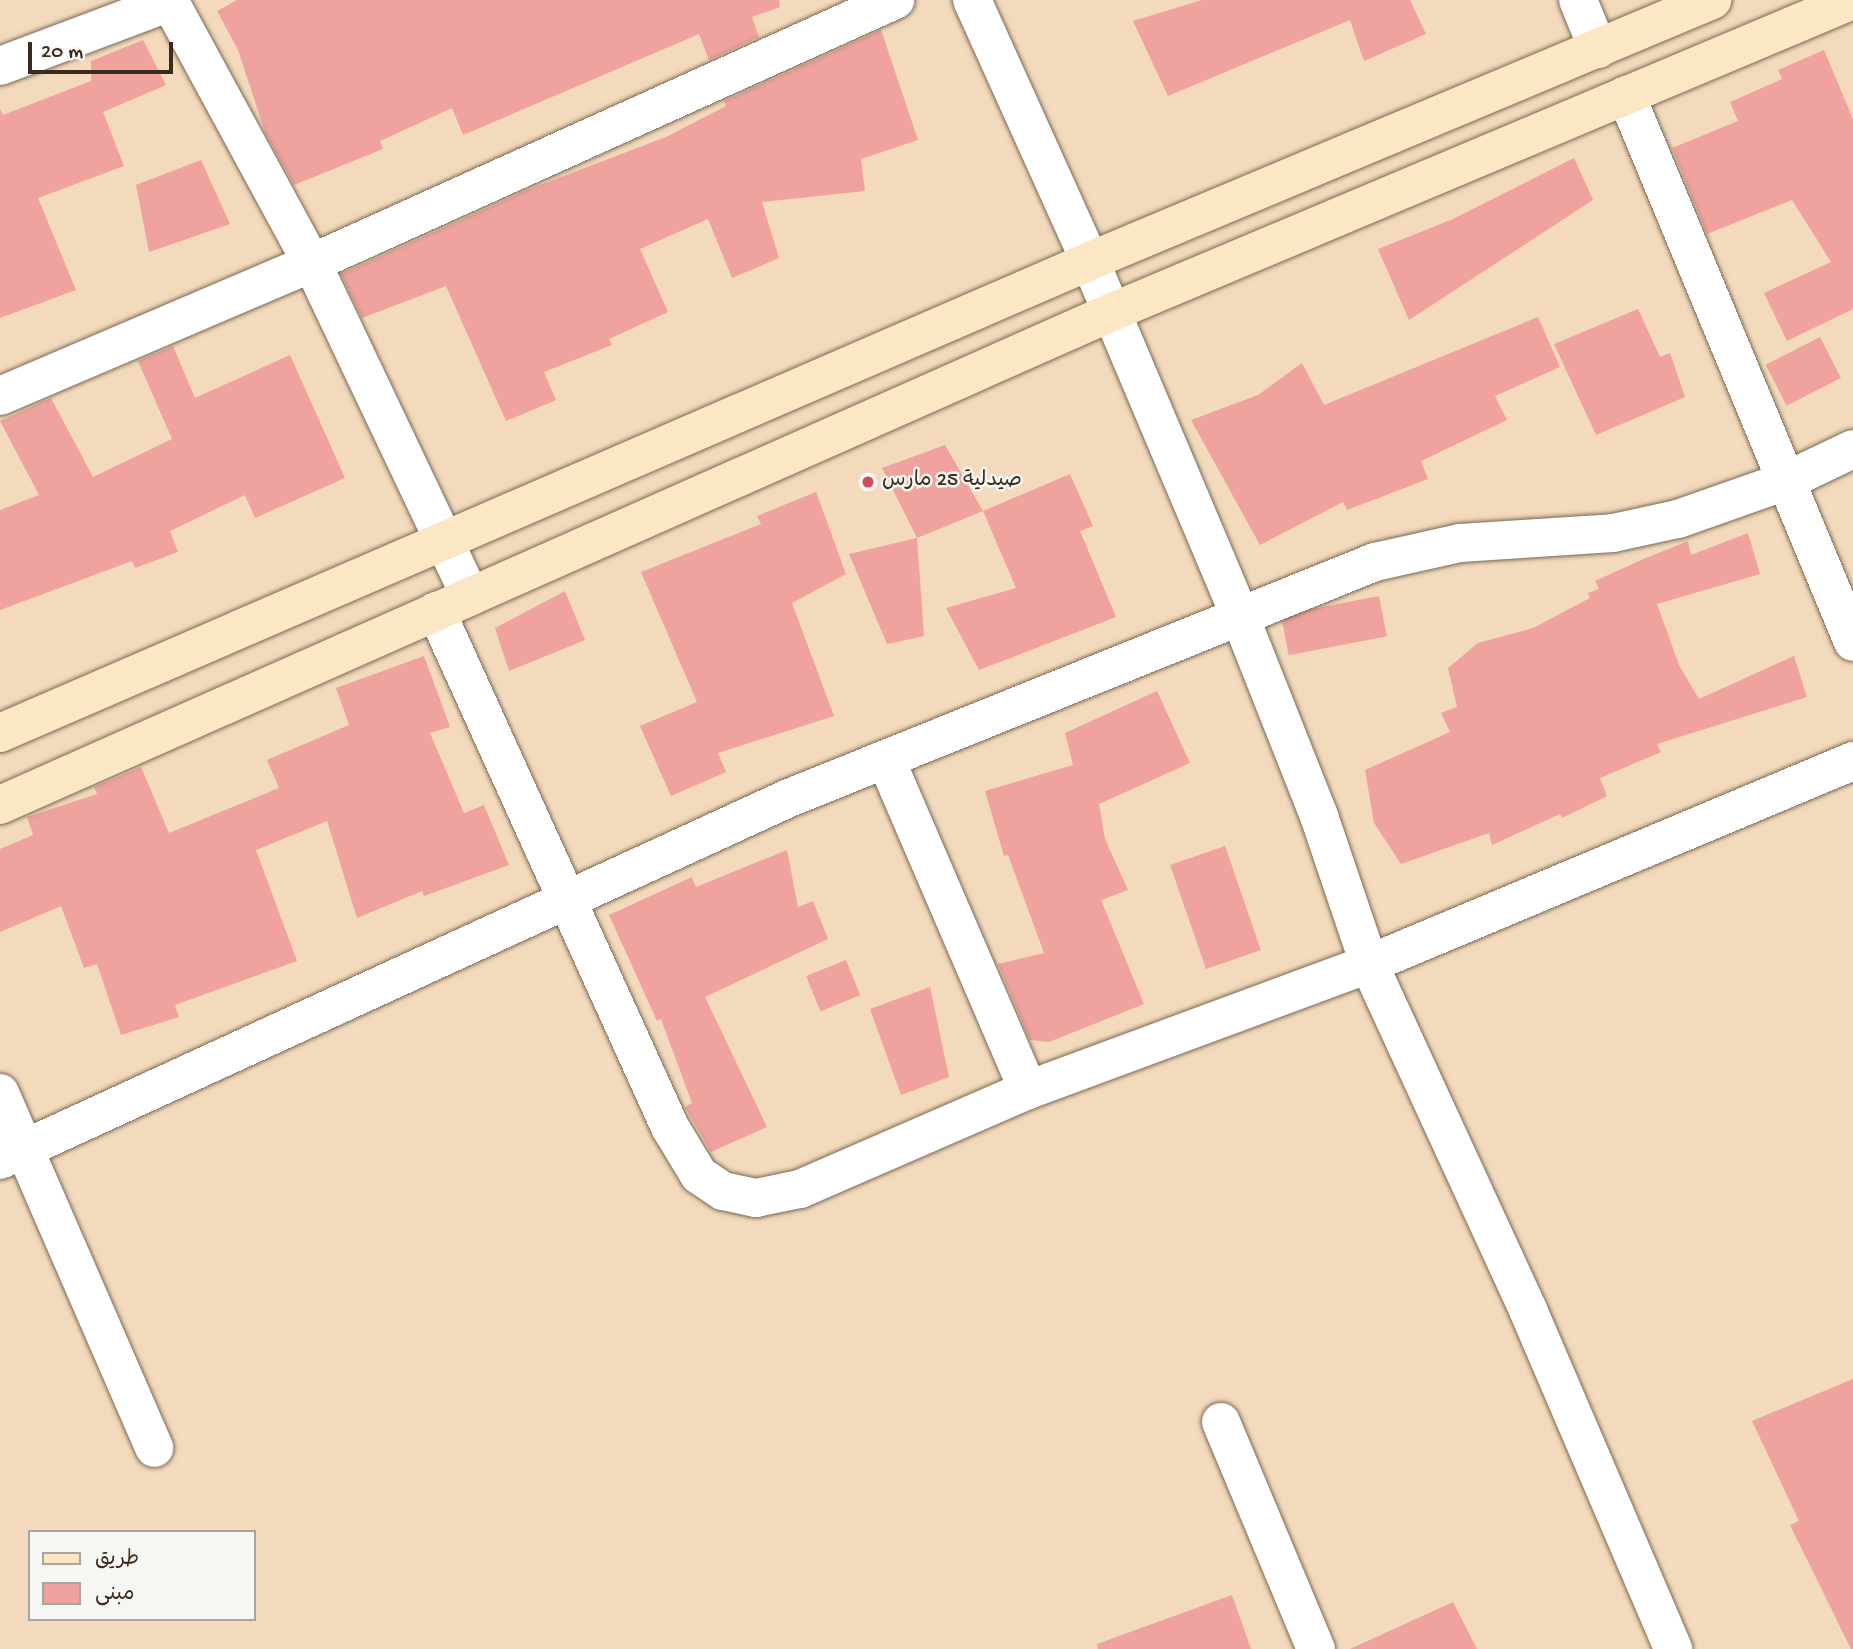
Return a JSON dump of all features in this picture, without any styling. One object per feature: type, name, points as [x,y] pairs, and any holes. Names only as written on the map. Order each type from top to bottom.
[{"type":"main road","points":[[0,733],[1090,261],[1712,0]]},
{"type":"main road","points":[[0,805],[1112,312],[1853,0]]},
{"type":"street","points":[[0,396],[312,263],[895,0]]},
{"type":"street","points":[[972,0],[1090,261],[1241,619],[1319,816],[1369,964],[1528,1310],[1673,1649]]},
{"type":"street","points":[[1578,0],[1598,49]]},
{"type":"street","points":[[0,66],[173,1],[312,263],[443,541],[453,603],[569,900],[670,1127],[699,1175],[723,1191],[756,1198],[800,1189],[1028,1090],[1369,964],[1853,761]]},
{"type":"street","points":[[1626,95],[1853,642]]},
{"type":"street","points":[[12,1155],[789,798],[1241,619],[1375,562],[1460,543],[1614,533],[1678,519],[1786,481],[1853,449]]},
{"type":"street","points":[[886,760],[1028,1090]]},
{"type":"street","points":[[0,1093],[12,1155],[154,1448]]},
{"type":"street","points":[[1221,1422],[1315,1649]]},
{"type":"building","points":[[237,0],[779,0],[780,7],[752,17],[759,37],[709,60],[699,34],[463,135],[452,108],[380,141],[383,149],[294,185],[265,132],[238,50],[217,11]]},
{"type":"building","points":[[1202,0],[1410,0],[1426,34],[1364,61],[1350,20],[1168,96],[1133,21]]},
{"type":"building","points":[[881,30],[918,140],[861,159],[865,191],[762,202],[779,258],[732,278],[708,219],[640,249],[668,312],[609,339],[612,345],[544,372],[556,400],[506,421],[446,286],[362,318],[341,274],[527,190],[666,137],[726,106],[724,101]]},
{"type":"building","points":[[143,40],[166,85],[103,112],[124,166],[38,198],[76,290],[0,318],[0,109],[3,115],[91,81],[91,61]]},
{"type":"building","points":[[1824,50],[1853,119],[1853,309],[1787,341],[1764,293],[1831,262],[1792,200],[1707,234],[1672,148],[1738,121],[1730,102],[1782,79],[1778,70]]},
{"type":"building","points":[[1574,158],[1593,200],[1409,320],[1378,249],[1453,219]]},
{"type":"building","points":[[201,160],[230,224],[149,252],[136,185]]},
{"type":"building","points":[[1638,309],[1660,357],[1670,353],[1685,397],[1596,435],[1554,344]]},
{"type":"building","points":[[1538,317],[1560,367],[1495,396],[1507,420],[1421,461],[1428,479],[1347,510],[1343,502],[1260,545],[1191,420],[1258,395],[1302,363],[1324,405]]},
{"type":"building","points":[[1820,337],[1841,378],[1787,406],[1766,365]]},
{"type":"building","points":[[173,346],[195,398],[290,355],[345,478],[255,518],[245,495],[170,531],[178,552],[135,568],[132,561],[0,610],[0,510],[39,495],[0,421],[51,398],[93,477],[172,439],[138,361]]},
{"type":"building","points":[[945,445],[983,511],[917,538],[882,468]]},
{"type":"building","points":[[1070,474],[1093,526],[1080,531],[1116,617],[979,670],[946,608],[1016,588],[983,511]]},
{"type":"building","points":[[816,492],[846,574],[792,603],[834,716],[718,753],[726,772],[671,796],[640,726],[697,702],[641,572],[761,524],[757,516]]},
{"type":"building","points":[[1748,533],[1760,574],[1657,604],[1679,665],[1699,699],[1794,656],[1807,697],[1657,744],[1661,752],[1600,778],[1607,796],[1562,818],[1560,814],[1492,845],[1489,833],[1401,864],[1374,823],[1365,770],[1450,732],[1441,713],[1457,707],[1448,668],[1478,643],[1533,628],[1590,598],[1588,593],[1599,589],[1595,581],[1641,560],[1688,541],[1691,555]]},
{"type":"building","points":[[917,538],[924,636],[887,644],[849,554]]},
{"type":"building","points":[[565,591],[585,640],[509,671],[495,628]]},
{"type":"building","points":[[1379,596],[1387,636],[1289,655],[1281,615]]},
{"type":"building","points":[[424,656],[450,727],[430,733],[464,813],[484,805],[509,865],[424,896],[422,891],[357,918],[327,821],[256,850],[297,961],[175,1005],[179,1017],[121,1035],[97,964],[84,968],[61,906],[0,932],[0,849],[33,835],[27,817],[97,794],[94,787],[141,767],[169,833],[279,788],[267,760],[349,725],[336,688]]},
{"type":"building","points":[[1157,691],[1190,763],[1099,804],[1105,839],[1128,890],[1101,900],[1144,1004],[1049,1042],[1030,1040],[998,964],[1044,953],[1008,855],[1004,856],[985,791],[1073,765],[1065,733]]},
{"type":"building","points":[[1225,846],[1261,950],[1206,969],[1170,865]]},
{"type":"building","points":[[787,850],[798,907],[813,901],[828,939],[705,997],[767,1127],[711,1152],[685,1107],[692,1103],[661,1019],[657,1021],[609,915],[692,877],[696,887]]},
{"type":"building","points":[[846,960],[860,995],[820,1011],[806,976]]},
{"type":"building","points":[[930,987],[949,1077],[901,1095],[870,1009]]},
{"type":"building","points":[[1853,1379],[1851,1649],[1790,1525],[1799,1521],[1752,1421]]},
{"type":"building","points":[[1232,1595],[1251,1649],[1098,1649],[1097,1644]]},
{"type":"building","points":[[1453,1602],[1477,1649],[1350,1649]]},
{"type":"place","name":"صيدلية 25 مارس","points":[[868,482]]}]
